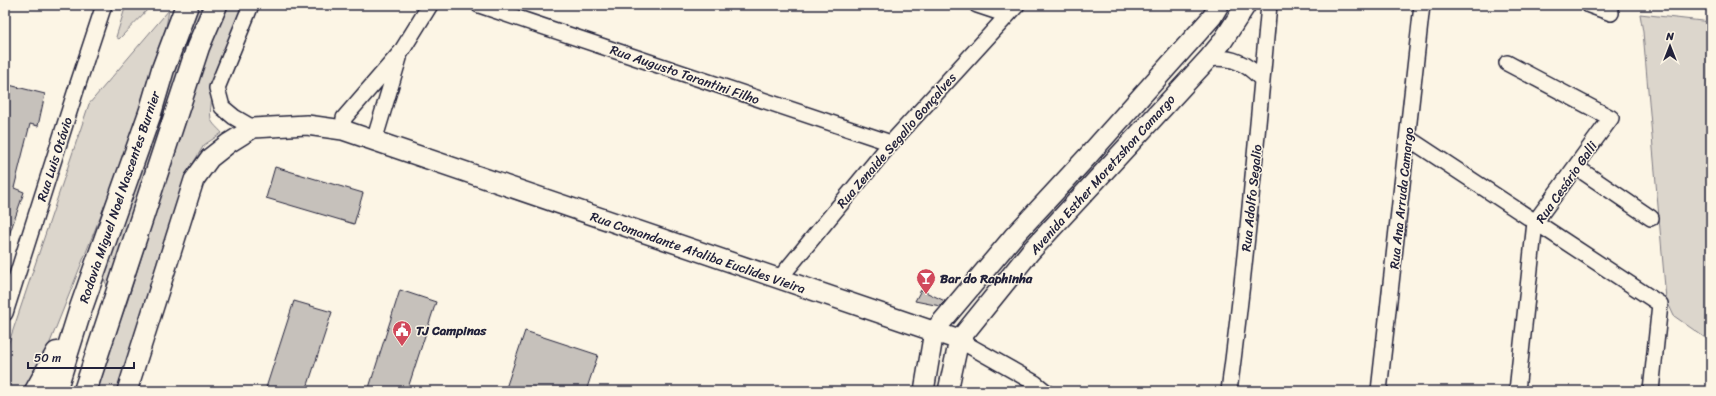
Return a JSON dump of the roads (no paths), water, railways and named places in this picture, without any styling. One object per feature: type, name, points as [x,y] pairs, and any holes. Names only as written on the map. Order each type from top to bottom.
[{"type":"highway","name":"Rodovia Miguel Noel Nascentes Burnier","points":[[55,391],[81,308],[150,112],[162,69],[187,5]]},
{"type":"highway","name":"Rodovia Miguel Noel Nascentes Burnier","points":[[85,391],[198,47],[216,5]]},
{"type":"highway","points":[[36,391],[81,308]]},
{"type":"street","name":"Rua Luis Otávio","points":[[5,313],[104,5]]},
{"type":"street","points":[[127,391],[194,180],[210,158],[229,143],[253,128],[234,117],[222,107],[217,88],[251,5]]},
{"type":"street","points":[[343,130],[344,118],[401,52],[430,5]]},
{"type":"street","name":"Rua Augusto Tarantini Filho","points":[[479,5],[891,143]]},
{"type":"street","points":[[977,5],[1012,10]]},
{"type":"street","name":"Avenida Esther Moretzshon Camargo","points":[[934,331],[1013,237],[1212,17],[1219,5]]},
{"type":"street","name":"Avenida Esther Moretzshon Camargo","points":[[948,391],[959,340],[1030,252],[1208,59],[1222,42],[1246,5]]},
{"type":"street","name":"Rua Adolfo Segalio","points":[[1229,391],[1242,291],[1269,5]]},
{"type":"street","name":"Rua Ana Arruda Camargo","points":[[1379,391],[1422,5]]},
{"type":"street","points":[[1589,5],[1611,13]]},
{"type":"street","name":"Rua Zenaide Segalio Gonçalves","points":[[779,279],[891,143],[1012,10]]},
{"type":"street","points":[[374,141],[401,52]]},
{"type":"street","points":[[1208,59],[1220,57],[1230,58],[1241,62],[1250,67],[1262,80]]},
{"type":"street","name":"Rua Cesário Galli","points":[[1507,63],[1611,118],[1535,222],[1517,391]]},
{"type":"street","name":"Rua Comandante Ataliba Euclides Vieira","points":[[253,128],[307,125],[343,130],[959,340],[1035,383],[1045,391]]},
{"type":"street","points":[[1408,138],[1660,304],[1651,391]]},
{"type":"street","points":[[1576,167],[1651,218]]},
{"type":"street","points":[[924,391],[934,331]]},
{"type":"place","name":"Bar do Raphinha","points":[[926,295]]},
{"type":"place","name":"TJ Campinas","points":[[402,347]]}]
